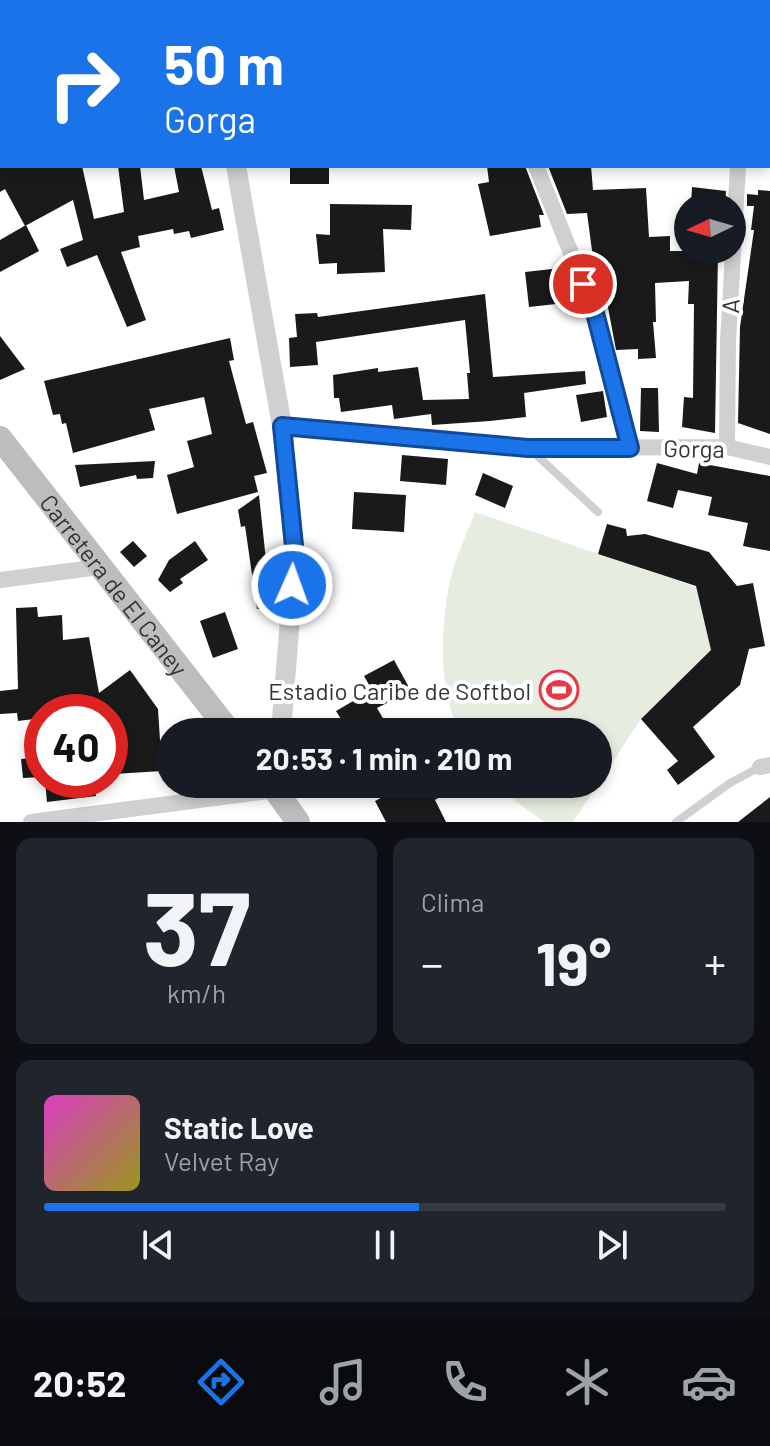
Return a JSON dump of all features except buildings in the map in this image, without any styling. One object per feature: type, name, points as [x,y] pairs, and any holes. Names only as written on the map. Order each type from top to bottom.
[{"type":"main road","name":"Carretera de El Caney","points":[[0,438],[219,718]]},
{"type":"main road","points":[[283,798],[298,822]]},
{"type":"street","points":[[236,168],[282,426],[295,556],[282,718]]},
{"type":"street","points":[[537,168],[595,313],[630,448]]},
{"type":"street","name":"A","points":[[727,447],[728,341],[738,168]]},
{"type":"street","name":"Gorga","points":[[282,426],[528,448],[727,447],[770,457]]},
{"type":"street","points":[[0,580],[100,567]]},
{"type":"street","points":[[31,822],[194,798]]},
{"type":"lane","points":[[528,448],[598,512]]},
{"type":"lane","points":[[676,822],[730,783],[765,766]]},
{"type":"shaded area","name":"Estadio Caribe de Softbol","points":[[475,512],[696,587],[711,650],[641,719],[612,763],[612,718],[454,718],[445,679],[443,637],[447,598],[458,555]]},
{"type":"shaded area","name":"Estadio Caribe de Softbol","points":[[512,798],[589,798],[573,822],[544,822]]},
{"type":"place","name":"Estadio Caribe de Softbol","points":[[559,690]]},
{"type":"route","points":[[292,585],[295,556],[282,426],[528,448],[630,448],[595,313],[583,284]]}]
